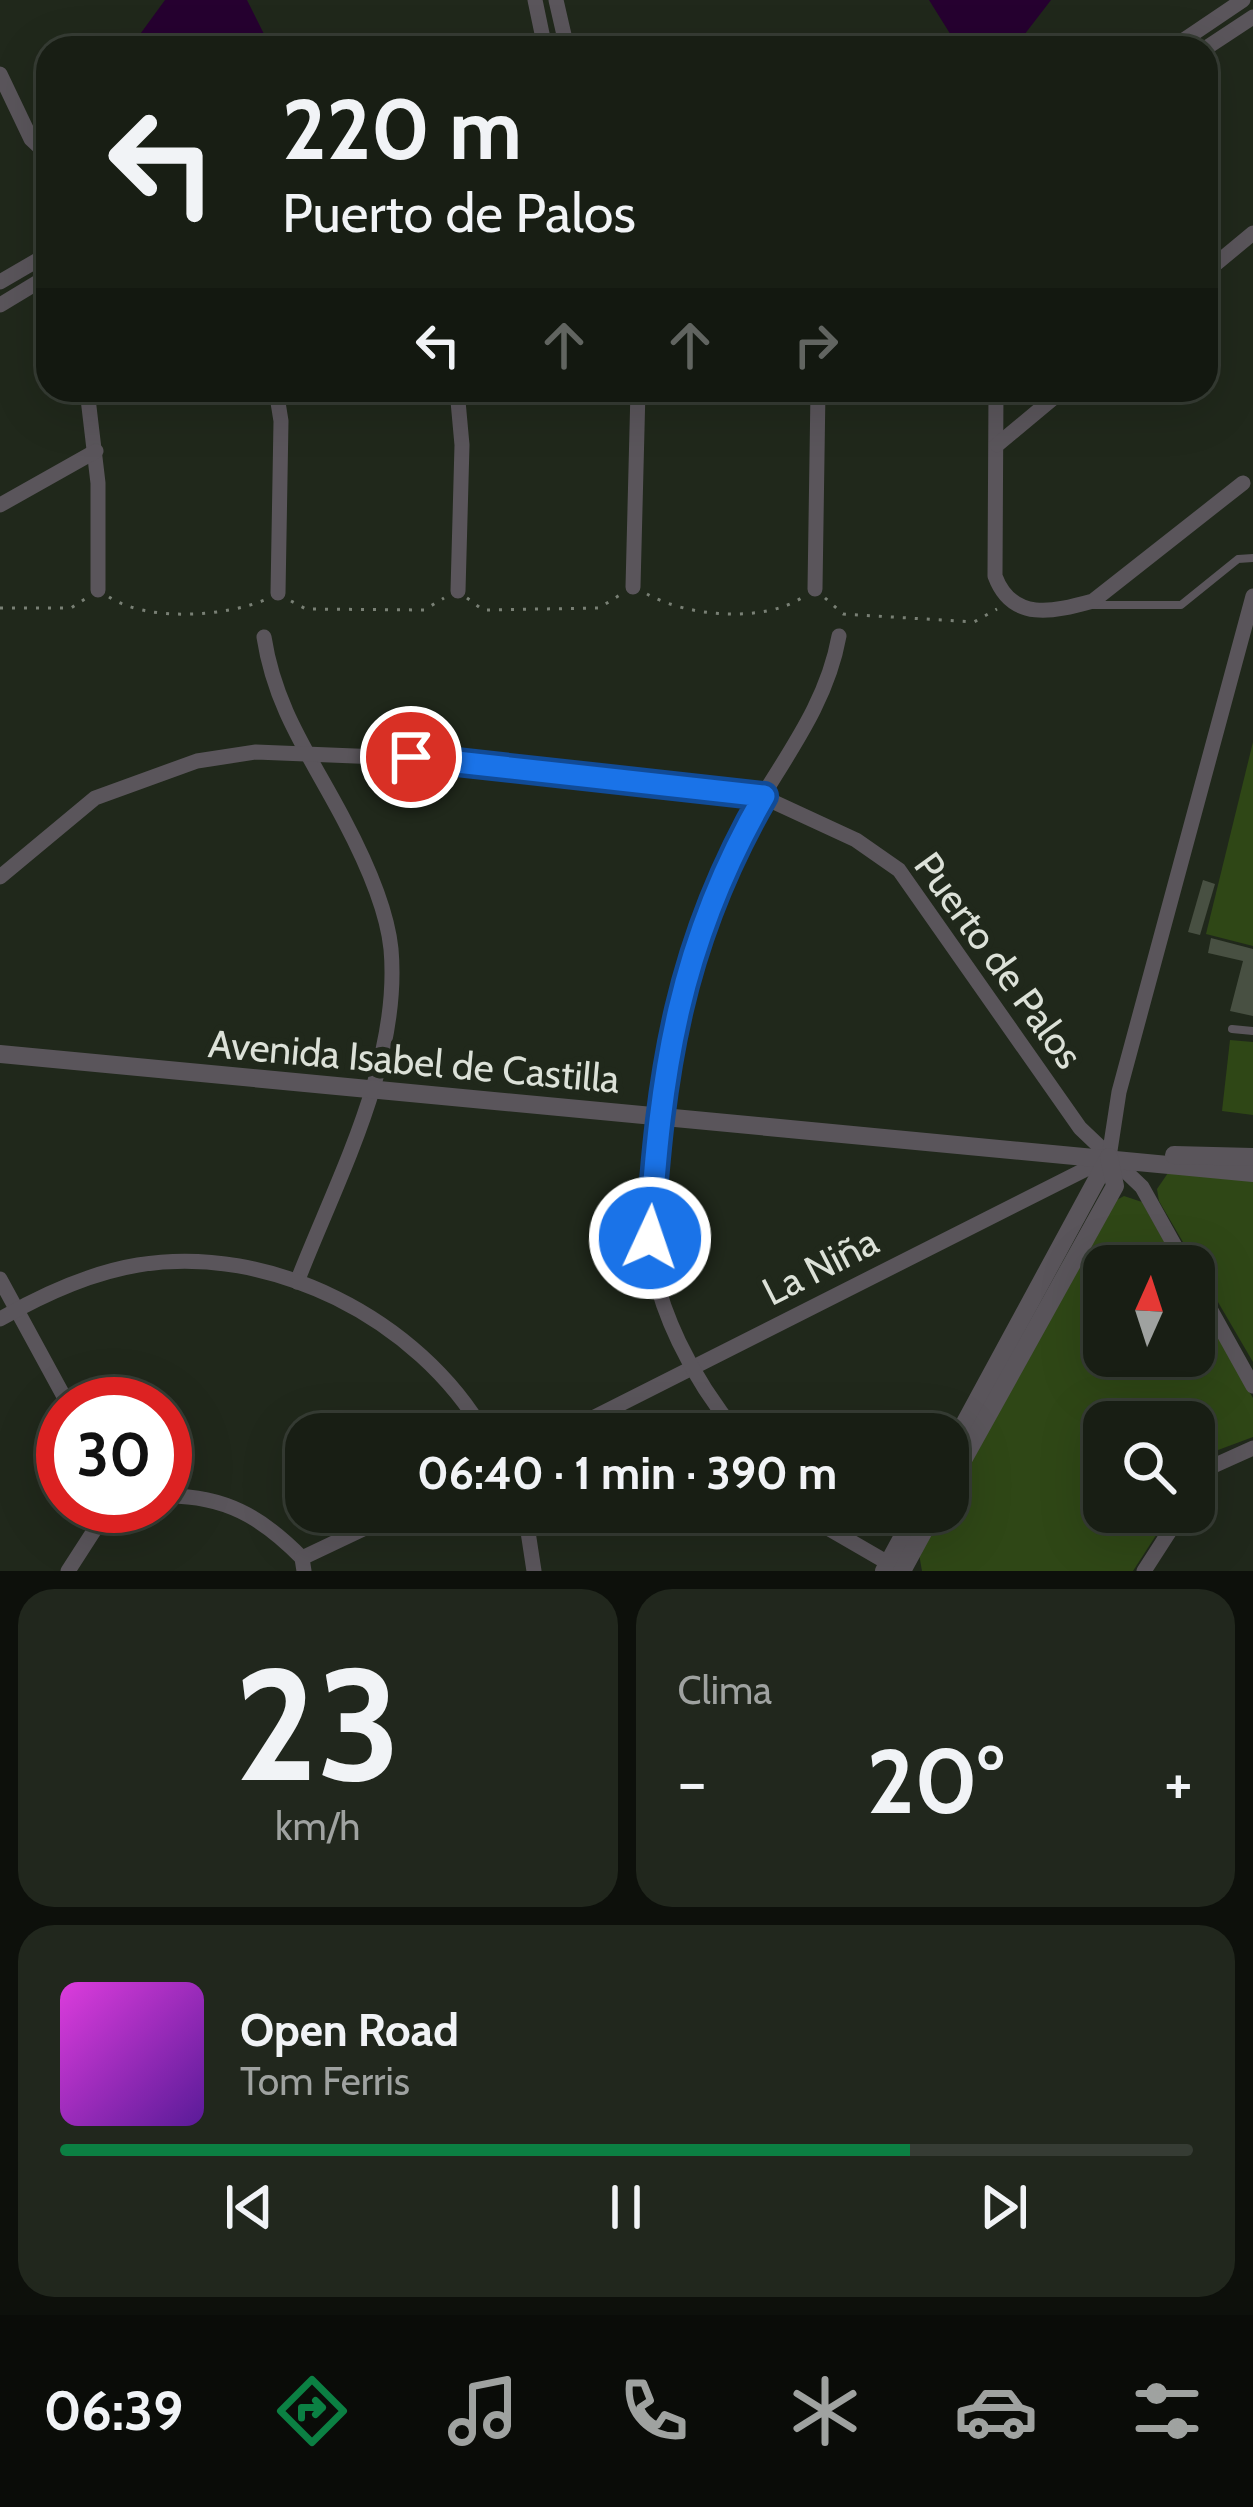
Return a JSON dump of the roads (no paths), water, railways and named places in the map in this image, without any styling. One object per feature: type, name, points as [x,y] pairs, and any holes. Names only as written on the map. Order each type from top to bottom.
[{"type":"street","points":[[536,0],[543,36]]},
{"type":"street","points":[[556,0],[564,36]]},
{"type":"street","points":[[1190,36],[1243,0]]},
{"type":"street","points":[[1218,40],[1253,16]]},
{"type":"street","points":[[0,74],[36,144]]},
{"type":"street","points":[[1218,262],[1253,232]]},
{"type":"street","points":[[0,281],[36,261]]},
{"type":"street","points":[[0,305],[36,283]]},
{"type":"street","points":[[89,402],[96,452],[98,590]]},
{"type":"street","points":[[278,402],[278,593]]},
{"type":"street","points":[[458,402],[462,445],[458,591]]},
{"type":"street","points":[[633,587],[638,402]]},
{"type":"street","points":[[815,589],[818,402]]},
{"type":"street","points":[[996,402],[995,576],[1009,601],[1024,610],[1093,601],[1243,483]]},
{"type":"street","points":[[997,445],[1049,402]]},
{"type":"street","points":[[0,506],[96,452]]},
{"type":"street","points":[[969,1449],[1114,1186],[1109,1157],[1119,1092],[1253,596]]},
{"type":"street","points":[[720,1413],[701,1390],[664,1300],[650,1238],[657,1117],[678,998],[730,854],[808,728],[833,668],[839,635]]},
{"type":"street","points":[[264,637],[271,682],[303,752],[345,822],[391,944],[391,992],[369,1091],[297,1282]]},
{"type":"street","name":"Puerto de Palos","points":[[0,878],[58,824],[133,780],[197,761],[303,752],[478,761],[764,796],[856,840],[898,870],[1080,1128],[1142,1187],[1174,1245]]},
{"type":"street","name":"Avenida Isabel de Castilla","points":[[0,1054],[1253,1173]]},
{"type":"street","points":[[969,1415],[1109,1157]]},
{"type":"street","name":"Avenida Isabel de Castilla","points":[[1109,1157],[1253,1157]]},
{"type":"street","name":"La Niña","points":[[602,1413],[1109,1157]]},
{"type":"street","points":[[0,1319],[80,1280],[140,1264],[225,1263],[297,1282],[360,1310],[411,1345],[473,1413]]},
{"type":"street","points":[[0,1279],[53,1377]]},
{"type":"street","points":[[1215,1318],[1253,1386]]},
{"type":"street","points":[[1215,1465],[1253,1448]]},
{"type":"street","points":[[192,1499],[224,1502],[266,1521],[303,1564],[360,1533]]},
{"type":"street","points":[[68,1571],[93,1533]]},
{"type":"street","points":[[528,1533],[534,1571]]},
{"type":"street","points":[[835,1533],[896,1569]]},
{"type":"street","points":[[896,1569],[909,1533]]},
{"type":"street","points":[[896,1569],[920,1533]]},
{"type":"street","points":[[1144,1571],[1168,1533]]},
{"type":"lane","points":[[1078,605],[1180,605],[1238,559],[1253,558]]},
{"type":"lane","points":[[1232,1029],[1253,1031]]}]
